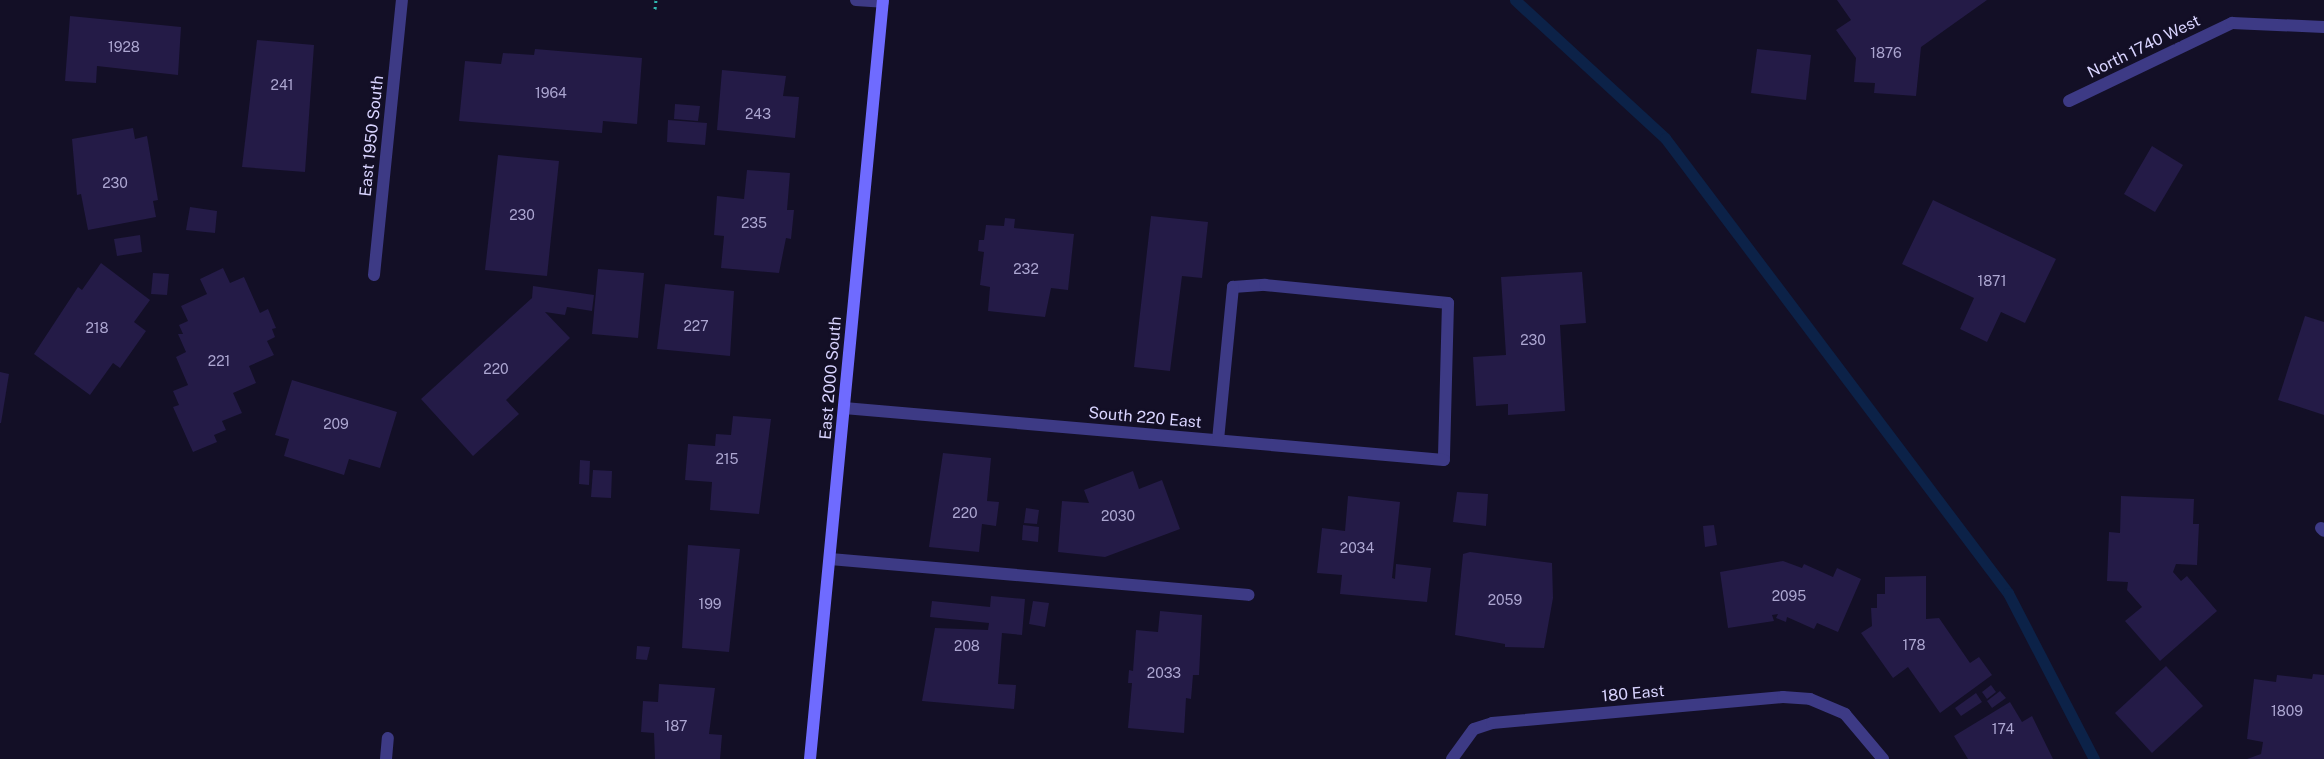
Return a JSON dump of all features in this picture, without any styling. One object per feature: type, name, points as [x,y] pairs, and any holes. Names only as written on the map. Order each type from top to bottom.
[{"type":"street","name":"East 1950 South","points":[[374,275],[402,0]]},
{"type":"street","points":[[856,0],[883,1]]},
{"type":"street","name":"East 2000 South","points":[[810,759],[883,1]]},
{"type":"street","name":"North 1740 West","points":[[2069,101],[2232,23],[2324,27]]},
{"type":"street","name":"South 220 East","points":[[844,408],[1444,460],[1448,303],[1265,285],[1233,287],[1218,440]]},
{"type":"street","points":[[830,559],[1248,595]]},
{"type":"street","name":"180 East","points":[[1452,759],[1464,739],[1474,729],[1492,723],[1783,697],[1810,698],[1845,714],[1883,759]]},
{"type":"street","points":[[386,759],[388,738]]},
{"type":"path","points":[[655,9],[656,0]]},
{"type":"building","points":[[1837,0],[1987,0],[1921,47],[1916,96],[1874,93],[1875,83],[1854,82],[1856,58],[1836,30],[1851,20]]},
{"type":"building","points":[[70,16],[181,27],[178,75],[97,66],[96,83],[65,81]]},
{"type":"building","points":[[257,40],[314,45],[305,172],[242,167]]},
{"type":"building","points":[[535,49],[642,58],[637,124],[603,121],[602,133],[459,121],[465,61],[501,64],[503,53],[534,55]]},
{"type":"building","points":[[1757,49],[1811,55],[1806,100],[1751,93]]},
{"type":"building","points":[[722,70],[786,76],[783,96],[799,97],[795,138],[717,130]]},
{"type":"building","points":[[675,104],[700,106],[698,121],[674,119]]},
{"type":"building","points":[[668,120],[707,123],[705,145],[667,142]]},
{"type":"building","points":[[133,128],[135,139],[147,136],[158,200],[153,201],[156,217],[88,230],[81,194],[77,195],[72,139]]},
{"type":"building","points":[[2152,146],[2183,165],[2155,212],[2124,194]]},
{"type":"building","points":[[498,155],[559,161],[547,276],[485,270]]},
{"type":"building","points":[[747,170],[790,173],[787,210],[794,210],[791,239],[786,238],[779,273],[721,268],[724,236],[714,235],[717,196],[744,199]]},
{"type":"building","points":[[1933,200],[2056,259],[2025,323],[2001,312],[1987,342],[1960,329],[1974,298],[1902,264]]},
{"type":"building","points":[[190,207],[217,211],[215,233],[186,230]]},
{"type":"building","points":[[1151,216],[1208,222],[1202,278],[1182,276],[1170,371],[1134,367]]},
{"type":"building","points":[[1005,218],[1015,219],[1014,228],[1074,234],[1068,290],[1051,288],[1045,317],[988,311],[990,287],[980,285],[984,252],[978,251],[979,240],[984,240],[986,225],[1004,226]]},
{"type":"building","points":[[140,235],[142,252],[117,256],[114,239]]},
{"type":"building","points":[[101,263],[150,300],[134,322],[146,331],[120,368],[113,363],[90,395],[34,354],[78,287],[82,290]]},
{"type":"building","points":[[223,268],[230,283],[244,277],[260,313],[268,309],[276,328],[272,329],[275,337],[267,341],[274,355],[249,366],[256,383],[233,393],[242,413],[222,421],[226,430],[214,435],[217,442],[193,452],[173,407],[179,405],[173,391],[188,385],[176,357],[186,352],[178,334],[183,334],[179,325],[188,321],[181,306],[207,294],[200,279]]},
{"type":"building","points":[[598,269],[644,273],[638,338],[592,334]]},
{"type":"building","points":[[1582,272],[1586,323],[1560,325],[1565,411],[1508,415],[1508,404],[1476,406],[1473,357],[1506,355],[1501,277]]},
{"type":"building","points":[[153,273],[169,274],[167,295],[151,294]]},
{"type":"building","points":[[665,284],[734,291],[730,356],[657,349]]},
{"type":"building","points":[[533,286],[594,295],[592,311],[567,307],[565,315],[545,312],[570,338],[506,400],[519,414],[473,456],[421,399],[532,298]]},
{"type":"building","points":[[2305,316],[2324,322],[2324,415],[2278,400]]},
{"type":"building","points":[[0,372],[9,374],[1,423],[0,423]]},
{"type":"building","points":[[292,380],[397,412],[380,468],[349,459],[344,475],[284,456],[289,439],[275,435]]},
{"type":"building","points":[[733,416],[771,419],[759,514],[710,510],[712,482],[685,480],[688,444],[715,446],[716,434],[731,435]]},
{"type":"building","points":[[943,453],[991,458],[987,501],[999,502],[996,526],[982,524],[979,552],[929,547]]},
{"type":"building","points":[[580,460],[590,461],[589,485],[579,484]]},
{"type":"building","points":[[593,470],[612,471],[611,498],[591,497]]},
{"type":"building","points":[[1133,471],[1139,489],[1162,480],[1180,529],[1105,557],[1058,552],[1062,501],[1089,503],[1084,490]]},
{"type":"building","points":[[1457,492],[1488,494],[1486,526],[1453,522]]},
{"type":"building","points":[[1348,496],[1400,502],[1392,578],[1395,579],[1396,564],[1431,568],[1427,602],[1340,594],[1342,575],[1317,573],[1322,528],[1345,531]]},
{"type":"building","points":[[2121,496],[2194,499],[2193,524],[2199,524],[2197,565],[2176,564],[2173,572],[2181,581],[2187,576],[2217,611],[2160,661],[2125,621],[2142,607],[2127,590],[2128,582],[2107,581],[2109,532],[2120,533]]},
{"type":"building","points":[[1026,508],[1039,510],[1037,524],[1024,523]]},
{"type":"building","points":[[1023,525],[1039,527],[1038,542],[1022,540]]},
{"type":"building","points":[[1714,525],[1717,545],[1705,547],[1703,526]]},
{"type":"building","points":[[688,545],[740,549],[729,652],[682,648]]},
{"type":"building","points":[[1470,552],[1552,563],[1553,598],[1544,648],[1505,647],[1505,644],[1455,635],[1463,554]]},
{"type":"building","points":[[1783,561],[1802,568],[1804,564],[1833,577],[1837,568],[1861,579],[1838,632],[1817,623],[1814,629],[1787,617],[1786,622],[1776,618],[1778,614],[1772,615],[1774,621],[1728,628],[1720,572]]},
{"type":"building","points":[[1926,576],[1926,619],[1939,618],[1970,663],[1979,657],[1992,675],[1940,713],[1908,667],[1893,678],[1861,633],[1872,626],[1871,608],[1877,608],[1877,594],[1885,594],[1885,577]]},
{"type":"building","points":[[991,596],[1025,599],[1022,635],[1002,633],[998,684],[1016,685],[1014,709],[922,701],[935,628],[988,630],[989,623],[930,617],[932,601],[990,607]]},
{"type":"building","points":[[1033,601],[1049,603],[1045,627],[1029,624]]},
{"type":"building","points":[[1160,611],[1202,615],[1199,675],[1193,675],[1191,699],[1186,698],[1184,733],[1128,728],[1132,683],[1128,683],[1129,670],[1133,671],[1136,630],[1158,632]]},
{"type":"building","points":[[637,646],[650,647],[647,660],[636,659]]},
{"type":"building","points":[[2166,666],[2203,706],[2152,753],[2115,713]]},
{"type":"building","points":[[2313,674],[2324,675],[2324,759],[2247,759],[2261,754],[2263,742],[2247,739],[2254,679],[2276,682],[2277,675],[2312,679]]},
{"type":"building","points":[[659,684],[715,688],[709,734],[722,735],[720,759],[655,759],[654,733],[641,732],[643,701],[658,702]]},
{"type":"building","points":[[1991,685],[1996,692],[1987,699],[1982,692]]},
{"type":"building","points":[[2000,691],[2006,698],[1992,708],[1987,701]]},
{"type":"building","points":[[1976,693],[1982,702],[1961,716],[1955,708]]},
{"type":"building","points":[[2010,702],[2022,722],[2032,716],[2053,759],[1968,759],[1954,736]]},
{"type":"waterway","points":[[1515,0],[1665,138],[2008,593],[2094,759]]}]
